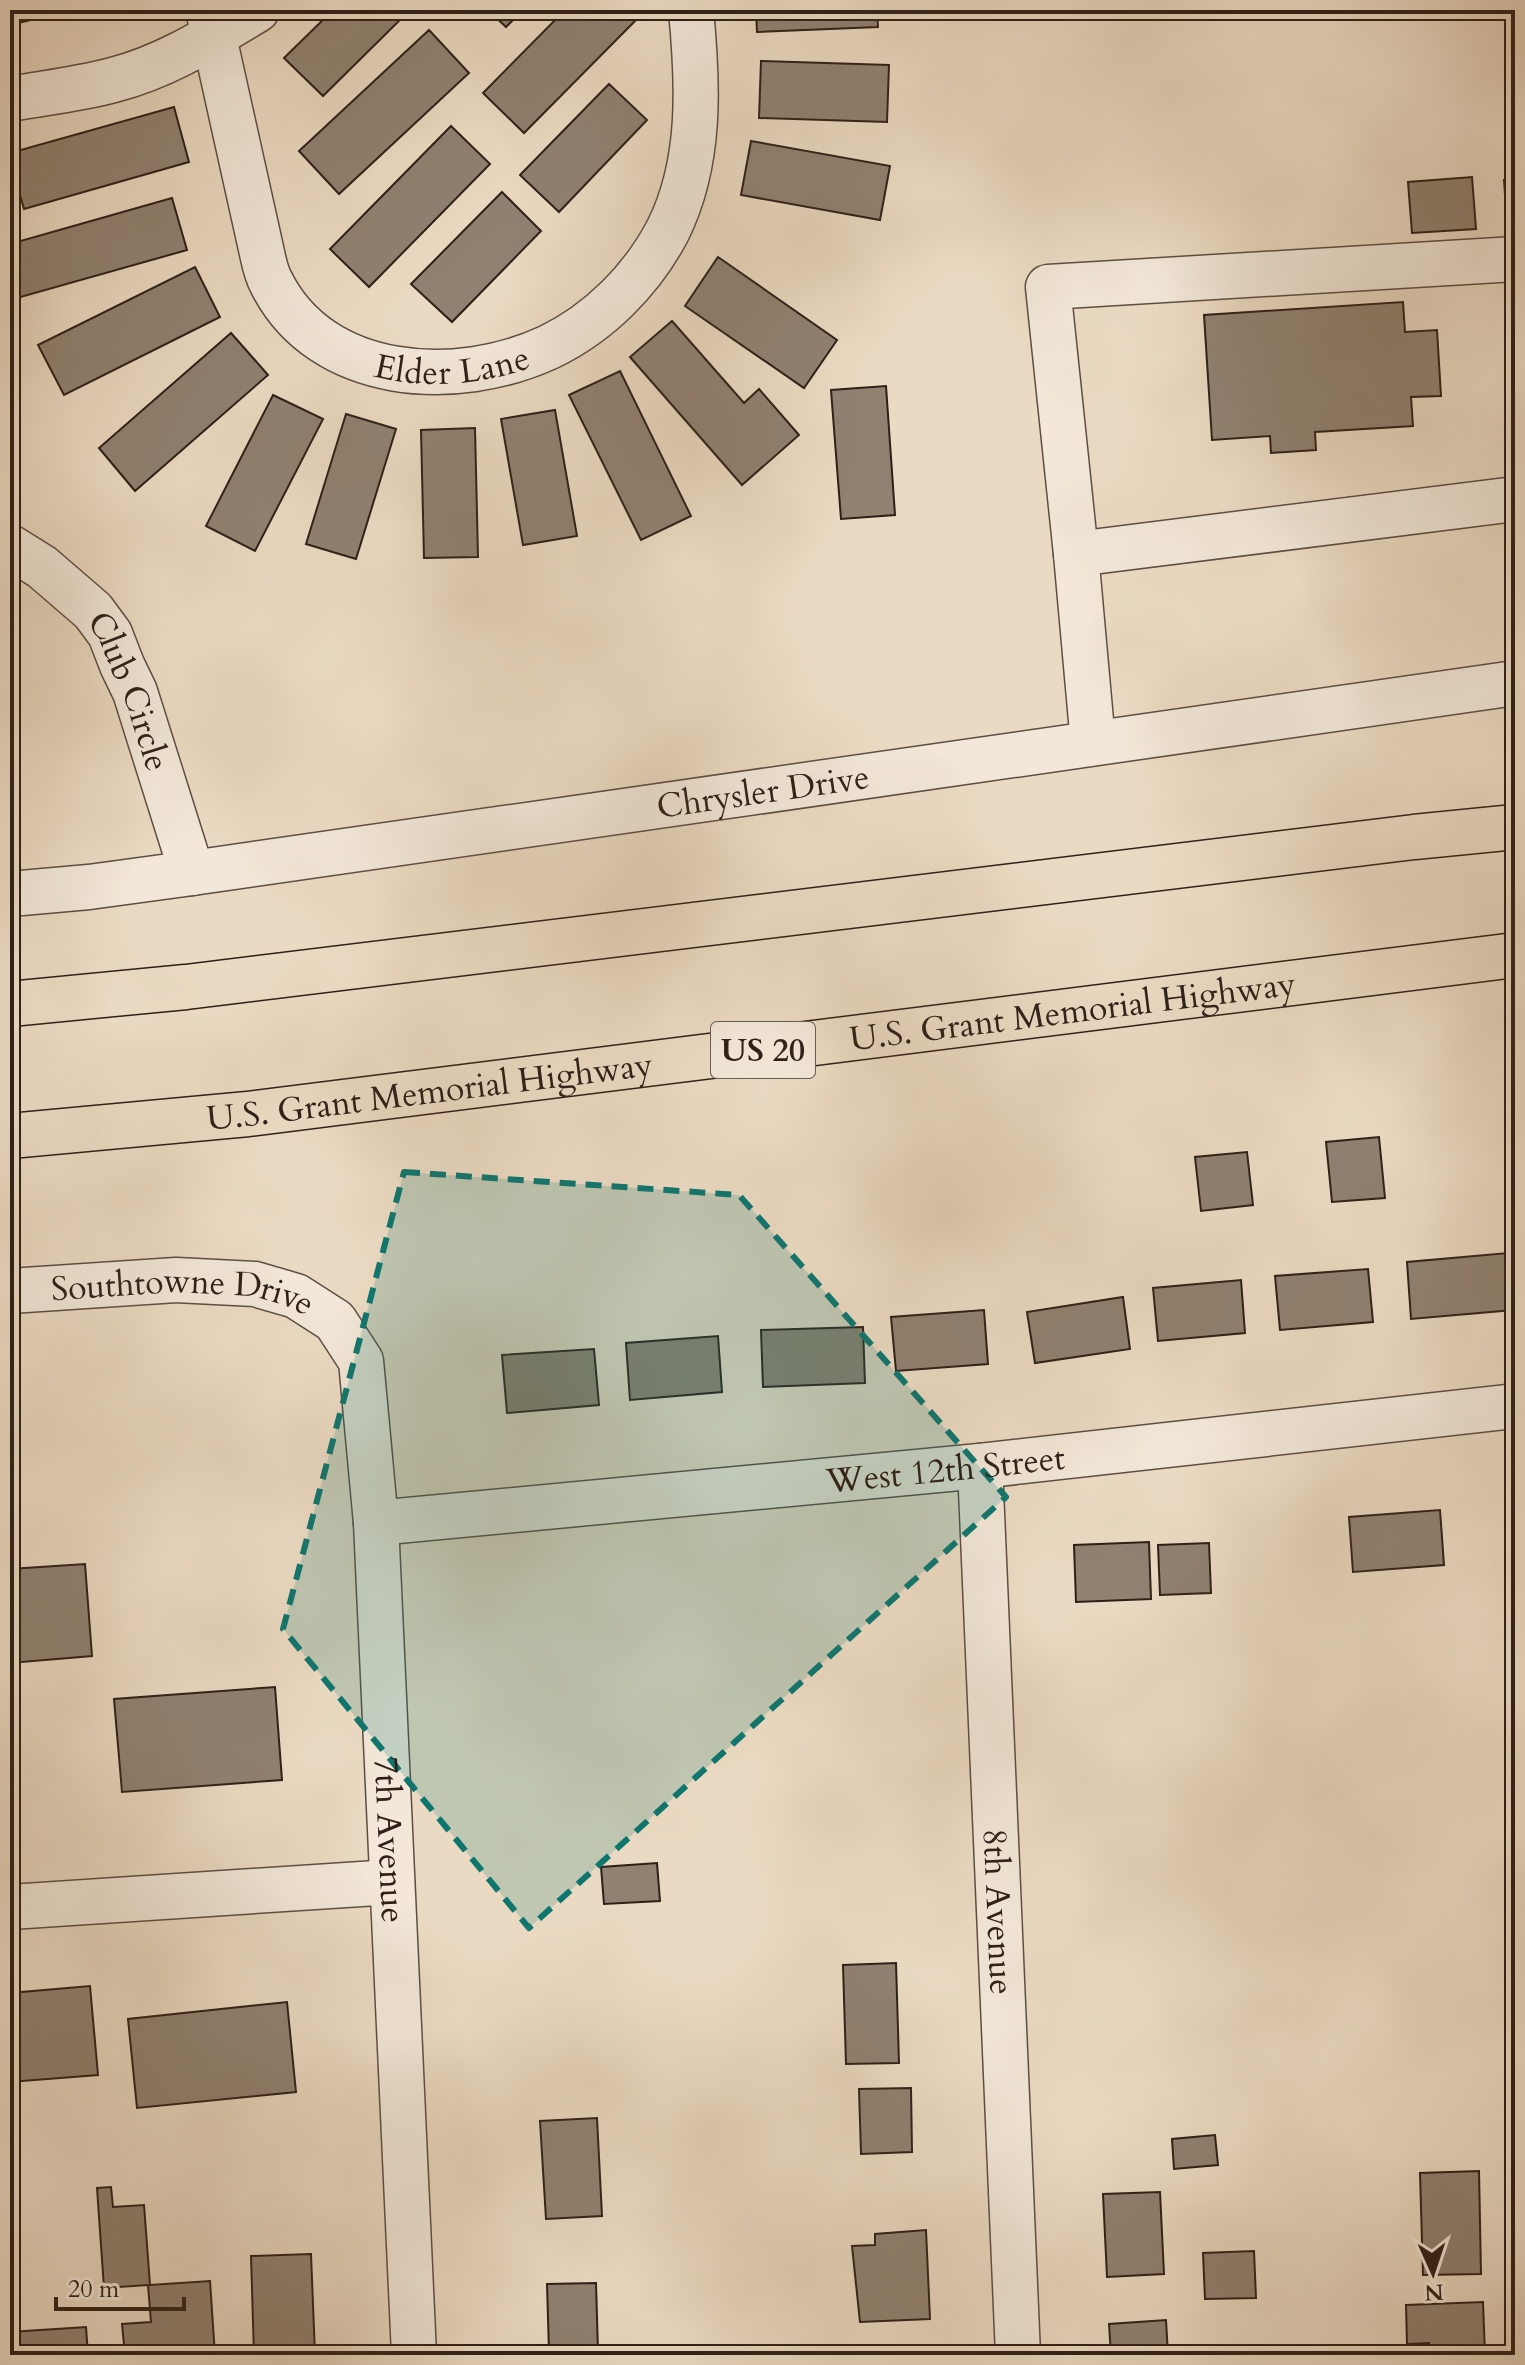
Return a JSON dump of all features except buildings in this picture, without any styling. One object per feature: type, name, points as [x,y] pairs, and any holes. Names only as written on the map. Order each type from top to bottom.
[{"type":"main road","points":[[10,1004],[186,987],[1515,827]]},
{"type":"main road","name":"U.S. Grant Memorial Highway","points":[[10,1136],[248,1114],[1515,955]]},
{"type":"street","points":[[10,99],[115,80],[163,62],[211,23],[257,10]]},
{"type":"street","name":"Elder Lane","points":[[211,23],[270,281],[292,313],[321,340],[356,358],[394,370],[433,373],[473,371],[512,362],[550,346],[586,325],[618,299],[646,266],[668,229],[684,188],[693,145],[697,72],[691,10]]},
{"type":"street","points":[[1093,743],[1048,287],[1515,259]]},
{"type":"street","points":[[1076,554],[1515,499]]},
{"type":"street","name":"Club Circle","points":[[10,547],[52,576],[93,611],[110,634],[135,692],[192,873]]},
{"type":"street","name":"Chrysler Drive","points":[[10,894],[192,873],[1515,683]]},
{"type":"street","name":"Southtowne Drive","points":[[10,1291],[176,1280],[255,1284],[296,1296],[335,1321],[342,1331]]},
{"type":"street","name":"7th Avenue","points":[[342,1331],[361,1361],[376,1523],[414,2355]]},
{"type":"street","name":"West 12th Street","points":[[376,1523],[980,1466],[1515,1406]]},
{"type":"street","name":"8th Avenue","points":[[980,1466],[1018,2355]]},
{"type":"street","points":[[10,1907],[392,1882]]},
{"type":"highlighted area","points":[[404,1172],[739,1195],[1006,1497],[529,1928],[283,1629]]}]
